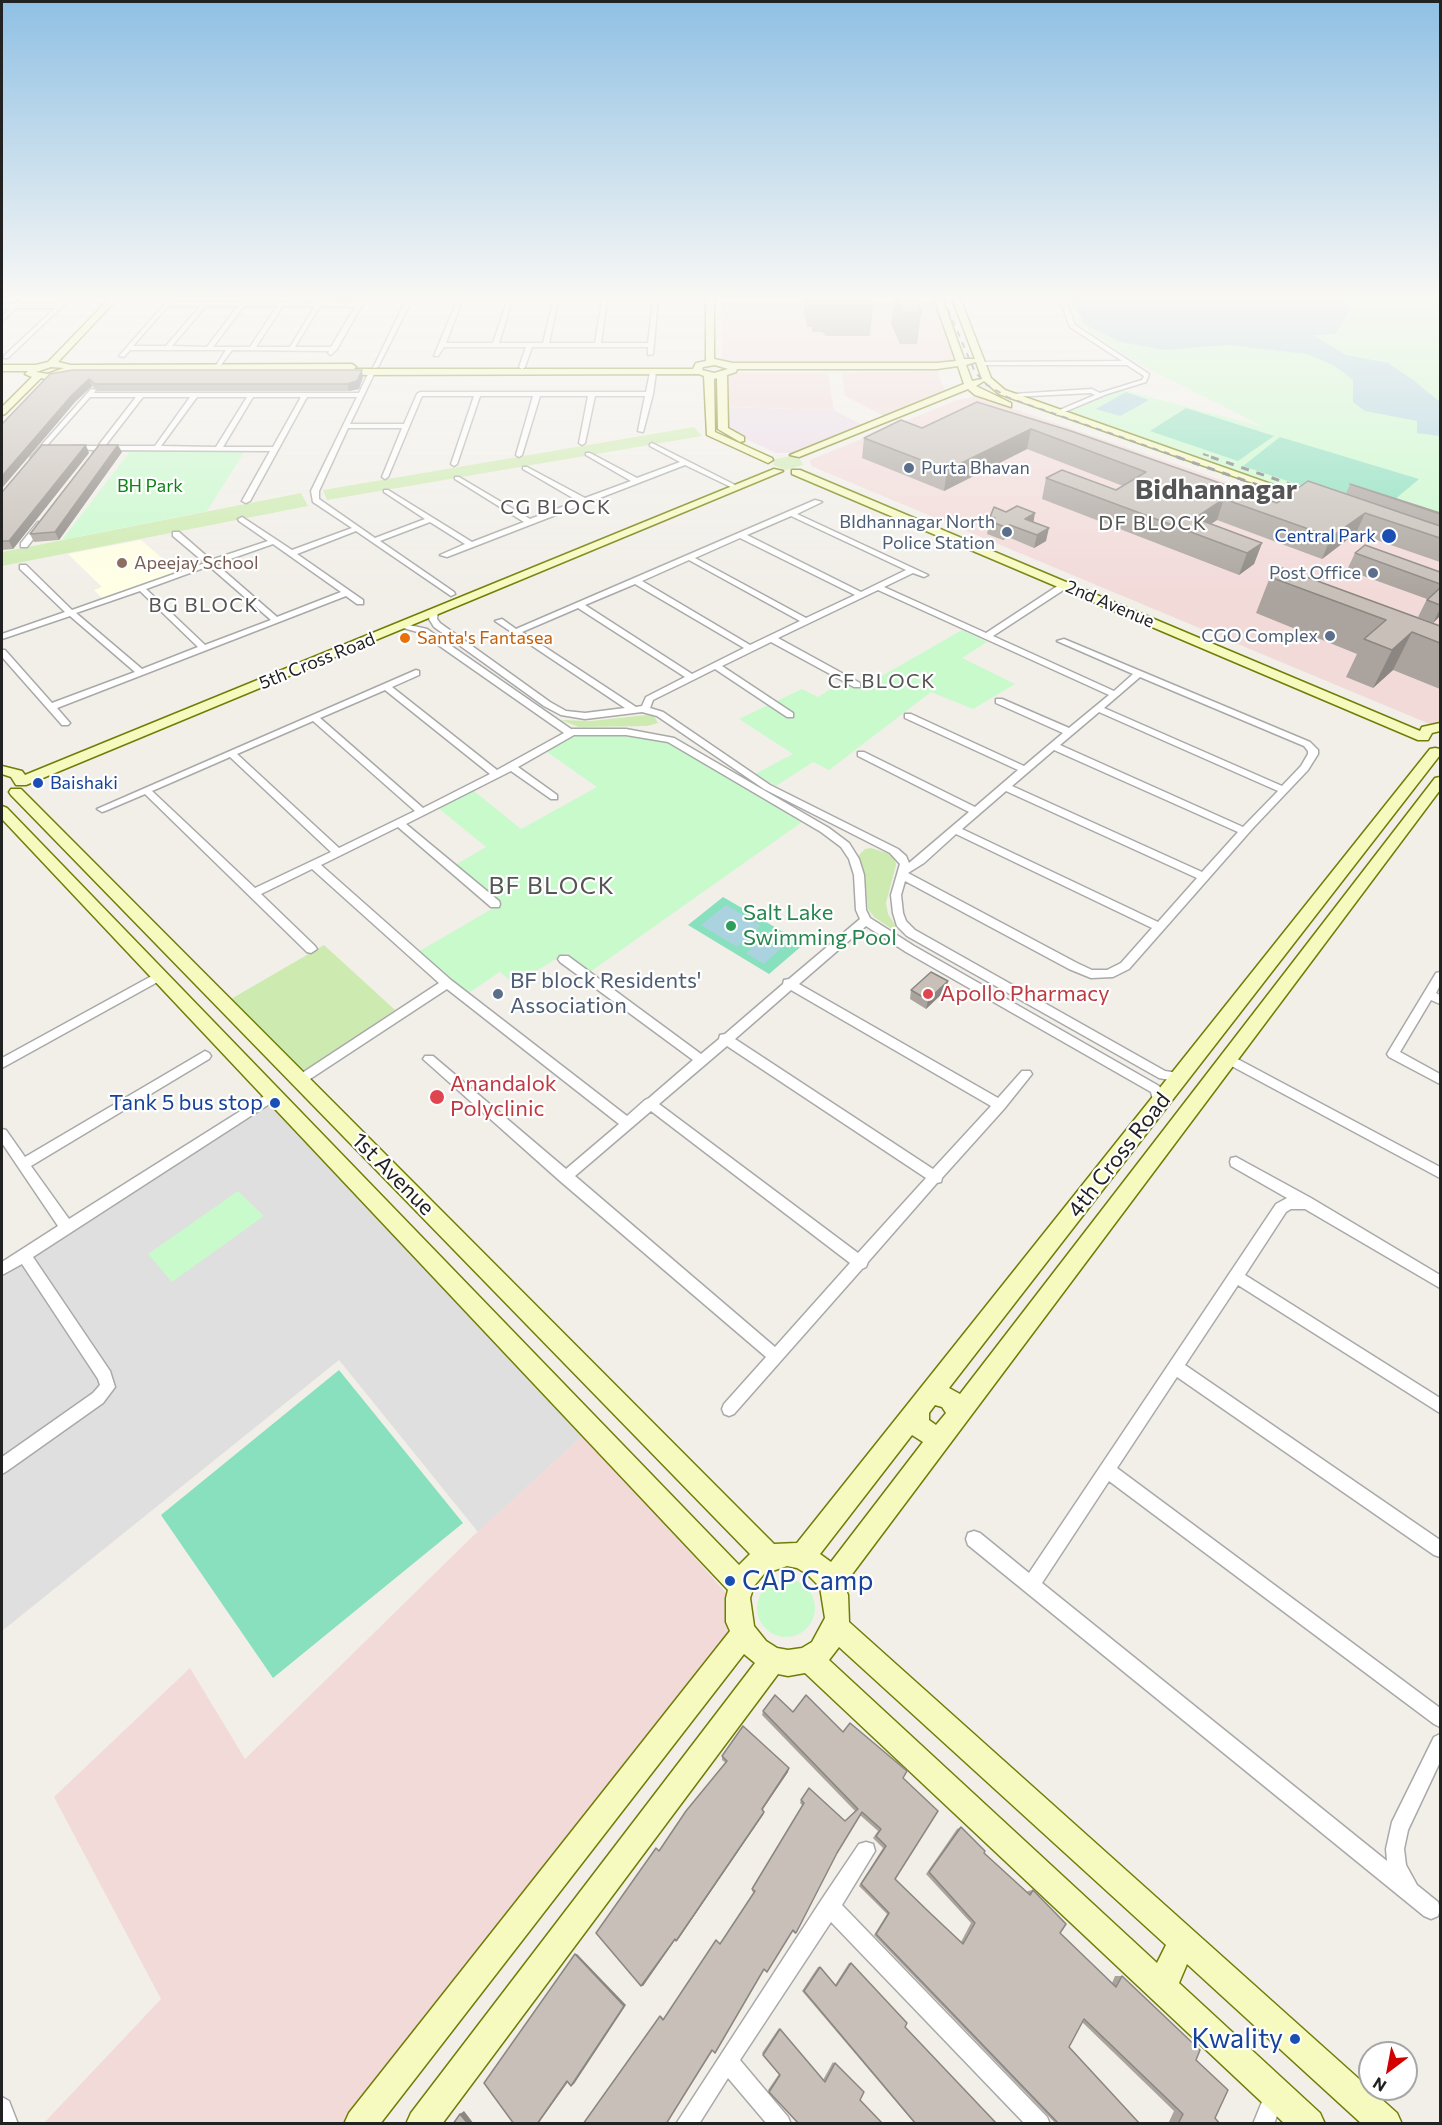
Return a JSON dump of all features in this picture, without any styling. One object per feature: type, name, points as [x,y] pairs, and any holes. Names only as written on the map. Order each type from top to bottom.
[{"type":"street","points":[[2,412],[16,397]]},
{"type":"street","points":[[2,426],[21,397]]},
{"type":"street","points":[[28,464],[86,397]]},
{"type":"street","points":[[92,457],[139,397]]},
{"type":"street","points":[[157,448],[193,397]]},
{"type":"street","points":[[218,448],[250,397]]},
{"type":"street","points":[[246,501],[304,397]]},
{"type":"street","points":[[360,397],[315,492],[316,500],[451,594]]},
{"type":"street","points":[[385,477],[419,397]]},
{"type":"street","points":[[454,464],[477,397]]},
{"type":"street","points":[[519,455],[536,397]]},
{"type":"street","points":[[582,443],[591,397]]},
{"type":"street","points":[[641,431],[649,397]]},
{"type":"street","points":[[709,397],[710,432],[775,461],[805,465],[955,397]]},
{"type":"street","points":[[726,397],[723,430],[775,461],[938,397]]},
{"type":"street","points":[[1007,397],[1293,504]]},
{"type":"street","points":[[1016,397],[1128,442],[1324,504]]},
{"type":"street","points":[[1057,413],[1094,397]]},
{"type":"street","points":[[346,426],[407,426]]},
{"type":"street","points":[[652,445],[731,485]]},
{"type":"street","points":[[42,448],[53,448]]},
{"type":"street","points":[[65,448],[275,449]]},
{"type":"street","points":[[588,454],[637,481]]},
{"type":"street","name":"2nd Avenue","points":[[795,455],[805,465],[1051,574],[1432,731]]},
{"type":"street","name":"5th Cross Road","points":[[11,784],[435,612],[521,571],[731,485],[775,461]]},
{"type":"street","points":[[444,555],[686,462]]},
{"type":"street","points":[[525,468],[584,501]]},
{"type":"street","points":[[457,478],[529,522]]},
{"type":"street","points":[[386,491],[470,544]]},
{"type":"street","points":[[516,632],[818,502]]},
{"type":"street","points":[[790,513],[924,575]]},
{"type":"street","points":[[24,545],[45,519]]},
{"type":"street","points":[[242,519],[360,602]]},
{"type":"street","points":[[374,541],[430,519]]},
{"type":"street","points":[[292,553],[357,529]]},
{"type":"street","points":[[176,534],[276,620]]},
{"type":"street","points":[[740,535],[861,595]]},
{"type":"street","points":[[2,637],[274,541]]},
{"type":"street","points":[[688,557],[805,621]]},
{"type":"street","points":[[23,567],[71,613],[140,672]]},
{"type":"street","points":[[639,710],[649,699],[691,677],[912,570]]},
{"type":"street","name":"5th Cross Road","points":[[11,784],[451,594],[521,571]]},
{"type":"street","name":"2nd Avenue","points":[[1051,574],[1065,585],[1110,599]]},
{"type":"street","points":[[635,580],[749,648]]},
{"type":"street","points":[[986,637],[1065,585]]},
{"type":"street","points":[[878,587],[1114,694]]},
{"type":"street","points":[[141,588],[204,648]]},
{"type":"street","points":[[51,707],[347,593]]},
{"type":"street","points":[[579,605],[691,677]]},
{"type":"street","points":[[435,612],[433,619],[437,625],[564,713],[585,716],[639,710],[660,714],[767,788],[859,836],[894,851],[903,858],[904,873],[896,895],[898,913],[901,923],[911,933],[1163,1075],[1180,1077]]},
{"type":"street","points":[[499,621],[639,710]]},
{"type":"street","points":[[403,625],[424,631],[553,722],[572,732],[626,732],[658,737],[681,744],[825,830],[845,845],[854,859],[859,875],[861,910],[866,920],[895,940],[1155,1089],[1159,1104]]},
{"type":"street","points":[[771,638],[857,686]]},
{"type":"street","points":[[904,873],[1073,966],[1100,976],[1125,966],[1244,831],[1305,768],[1313,754],[1313,750],[1307,744],[1140,672],[1061,641]]},
{"type":"street","points":[[2,652],[65,723]]},
{"type":"street","points":[[479,669],[491,664]]},
{"type":"street","points":[[715,665],[790,715]]},
{"type":"street","points":[[904,873],[1140,672]]},
{"type":"street","points":[[102,809],[416,673]]},
{"type":"street","points":[[386,686],[497,775]]},
{"type":"street","points":[[999,701],[1069,732]]},
{"type":"street","points":[[1098,708],[1284,790]]},
{"type":"street","points":[[553,722],[564,713]]},
{"type":"street","points":[[908,716],[1025,770]]},
{"type":"street","points":[[314,717],[422,812]]},
{"type":"street","points":[[658,737],[668,719]]},
{"type":"street","points":[[1432,731],[1426,745],[1438,753]]},
{"type":"street","points":[[254,893],[497,775],[572,732]]},
{"type":"street","points":[[1053,746],[1244,831]]},
{"type":"street","points":[[231,753],[337,852]]},
{"type":"street","name":"4th Cross Road","points":[[802,1557],[1398,800],[1438,753]]},
{"type":"street","points":[[861,754],[976,810]]},
{"type":"street","points":[[512,767],[554,797]]},
{"type":"street","name":"4th Cross Road","points":[[831,1582],[1440,781]]},
{"type":"street","name":"1st Avenue","points":[[11,784],[770,1557]]},
{"type":"street","points":[[1006,787],[1204,877]]},
{"type":"street","points":[[146,790],[311,949]]},
{"type":"street","points":[[1398,800],[1419,808]]},
{"type":"street","points":[[2,812],[741,1585]]},
{"type":"street","points":[[399,823],[495,904]]},
{"type":"street","points":[[957,830],[1159,927]]},
{"type":"street","points":[[845,845],[859,836]]},
{"type":"street","points":[[313,864],[447,983],[627,1123]]},
{"type":"street","points":[[565,1177],[788,983],[866,920]]},
{"type":"street","points":[[895,940],[911,933]]},
{"type":"street","points":[[564,959],[700,1059]]},
{"type":"street","points":[[2,1063],[159,976]]},
{"type":"street","points":[[1440,976],[1435,997],[1393,1054],[1440,1079]]},
{"type":"street","points":[[300,1080],[447,983]]},
{"type":"street","points":[[788,983],[1000,1105]]},
{"type":"street","points":[[1013,1008],[1024,997]]},
{"type":"street","points":[[724,1038],[936,1178]]},
{"type":"street","points":[[23,1164],[206,1056]]},
{"type":"street","points":[[429,1059],[775,1356]]},
{"type":"street","points":[[1230,1060],[1440,1173]]},
{"type":"street","points":[[729,1409],[861,1263],[1026,1074]]},
{"type":"street","points":[[2,1269],[273,1096]]},
{"type":"street","points":[[649,1103],[861,1263]]},
{"type":"street","points":[[324,1149],[350,1131]]},
{"type":"street","points":[[2,1134],[67,1228]]},
{"type":"street","points":[[1156,1134],[1161,1138],[1159,1153],[1149,1161],[1138,1158],[1131,1153],[1134,1137],[1156,1134]]},
{"type":"street","points":[[1236,1162],[1440,1282]]},
{"type":"street","points":[[1031,1585],[1281,1208],[1289,1203],[1307,1203]]},
{"type":"street","points":[[2,1466],[98,1398],[108,1388],[105,1376],[24,1255]]},
{"type":"street","points":[[1235,1276],[1440,1406]]},
{"type":"street","points":[[1175,1367],[1440,1549]]},
{"type":"street","points":[[938,1394],[950,1399],[958,1409],[951,1426],[937,1437],[925,1432],[918,1425],[924,1403],[938,1394]]},
{"type":"street","points":[[1107,1470],[1440,1718]]},
{"type":"street","points":[[974,1539],[1436,1913]]},
{"type":"street","points":[[787,1554],[802,1557],[816,1565],[831,1582],[836,1595],[836,1627],[821,1651],[809,1659],[788,1663],[773,1660],[757,1650],[739,1622],[738,1598],[741,1585],[755,1565],[770,1557],[787,1554]]},
{"type":"street","points":[[836,1627],[1386,2124]]},
{"type":"street","points":[[360,2124],[744,1633]]},
{"type":"street","points":[[809,1659],[1309,2124]]},
{"type":"street","points":[[422,2124],[773,1660]]},
{"type":"street","points":[[1436,1913],[1407,1885],[1397,1867],[1395,1849],[1399,1829],[1440,1743]]},
{"type":"street","points":[[686,2124],[866,1851]]},
{"type":"street","points":[[829,1906],[1040,2124]]},
{"type":"street","points":[[1162,1987],[1183,1939]]},
{"type":"street","points":[[727,2061],[781,2124]]},
{"type":"street","points":[[1263,2124],[1275,2092]]},
{"type":"street","points":[[2,2108],[8,2124]]},
{"type":"shaded area","points":[[725,397],[832,397],[834,410],[725,407]]},
{"type":"shaded area","points":[[847,397],[934,397],[886,417]]},
{"type":"shaded area","points":[[975,397],[988,400],[1190,469],[1440,559],[1440,725],[1432,725],[811,466],[810,460],[957,400]]},
{"type":"shaded area","points":[[725,407],[834,410],[862,425],[794,453],[776,453],[729,431]]},
{"type":"shaded area","name":"Apeejay School","points":[[141,540],[178,572],[103,599],[94,590],[102,587],[68,554]]},
{"type":"shaded area","points":[[272,1102],[586,1433],[478,1532],[339,1360],[2,1631],[2,1274]]},
{"type":"shaded area","points":[[586,1433],[726,1593],[729,1639],[347,2123],[43,2124],[161,1999],[54,1797],[190,1668],[245,1759],[473,1536]]},
{"type":"green space","points":[[1101,397],[1150,397],[1264,427],[1205,397],[1440,397],[1440,536],[1311,497],[1064,414]]},
{"type":"green space","points":[[1186,408],[1274,436],[1238,461],[1150,431]]},
{"type":"green space","points":[[694,427],[702,436],[327,500],[323,490]]},
{"type":"green space","points":[[1280,437],[1419,479],[1380,512],[1243,466]]},
{"type":"green space","name":"BH Park","points":[[131,450],[245,451],[207,511],[62,540]]},
{"type":"green space","points":[[790,456],[800,459],[803,465],[786,470],[773,465],[775,459]]},
{"type":"green space","points":[[301,493],[308,506],[2,566],[2,552]]},
{"type":"green space","points":[[962,630],[987,642],[962,658],[1015,684],[973,709],[931,692],[829,770],[813,762],[776,786],[755,774],[793,754],[739,719],[802,689],[818,697],[845,680],[859,689]]},
{"type":"green space","points":[[654,716],[658,723],[647,726],[579,727],[561,720],[591,721]]},
{"type":"green space","points":[[600,734],[658,739],[675,746],[802,822],[590,972],[566,953],[514,984],[500,972],[467,994],[418,952],[502,903],[455,865],[486,847],[437,807],[474,791],[521,829],[597,787],[547,752],[567,737]]},
{"type":"green space","points":[[871,848],[890,854],[895,859],[896,865],[886,903],[888,914],[897,928],[896,932],[874,917],[868,909],[865,875],[858,856],[865,849]]},
{"type":"green space","points":[[723,897],[804,944],[769,974],[688,925]]},
{"type":"green space","points":[[324,945],[395,1010],[305,1072],[231,999]]},
{"type":"green space","points":[[238,1191],[264,1216],[172,1282],[148,1254]]},
{"type":"green space","points":[[339,1370],[463,1523],[273,1678],[161,1515]]},
{"type":"green space","points":[[786,1579],[797,1581],[807,1587],[813,1597],[815,1608],[813,1619],[807,1629],[797,1635],[786,1637],[775,1635],[765,1629],[759,1619],[757,1608],[759,1597],[765,1587],[775,1581]]},
{"type":"water","points":[[1117,397],[1141,397],[1149,400],[1120,416],[1096,409]]},
{"type":"water","points":[[1353,397],[1434,397],[1440,402],[1440,436],[1417,433],[1417,421],[1365,411],[1353,402]]},
{"type":"water","name":"Salt Lake Swimming Pool","points":[[726,905],[761,926],[737,947],[701,925]]},
{"type":"water","points":[[770,932],[788,942],[764,964],[746,953]]},
{"type":"building","points":[[28,397],[70,397],[2,476],[2,424]]},
{"type":"building","points":[[977,402],[1071,431],[1277,503],[1308,481],[1440,526],[1440,538],[1365,513],[1331,537],[1224,499],[1195,518],[1262,543],[1247,553],[1046,478],[1062,470],[1116,490],[1146,472],[1031,429],[947,470],[864,438],[901,420],[922,428]]},
{"type":"building","points":[[42,445],[86,445],[9,541],[2,541],[2,491]]},
{"type":"building","points":[[99,445],[118,445],[55,532],[30,534]]},
{"type":"building","points":[[1350,484],[1440,513],[1440,514]]},
{"type":"building","points":[[1017,506],[1035,513],[1025,519],[1049,528],[1037,535],[1010,525],[1005,527],[990,521],[995,518],[990,517],[994,507],[1006,512]]},
{"type":"building","points":[[1365,545],[1440,572],[1440,584],[1355,553]]},
{"type":"building","points":[[1282,568],[1440,626],[1440,643],[1412,632],[1392,650],[1364,639],[1386,620],[1270,577]]},
{"type":"building","points":[[1440,588],[1440,605],[1427,600]]},
{"type":"building","points":[[931,972],[948,981],[928,1000],[911,990]]},
{"type":"building","points":[[775,1695],[793,1712],[806,1695],[843,1732],[850,1723],[907,1771],[903,1778],[938,1811],[895,1879],[929,1912],[963,1944],[975,1923],[929,1872],[961,1827],[985,1851],[984,1853],[1030,1895],[1033,1890],[1066,1924],[1060,1933],[1116,1987],[1122,1976],[1200,2050],[1196,2060],[1228,2090],[1215,2118],[1220,2124],[1178,2124],[1183,2114],[1084,2019],[1069,2047],[1140,2124],[1059,2124],[876,1934],[889,1913],[861,1884],[886,1846],[876,1836],[881,1829],[862,1812],[837,1853],[796,1933],[793,1930],[767,1972],[764,1969],[715,2053],[712,2050],[666,2124],[583,2124],[660,2016],[663,2020],[716,1940],[720,1944],[755,1891],[752,1889],[804,1803],[801,1800],[809,1788],[845,1821],[858,1809],[763,1711]]},
{"type":"building","points":[[743,1726],[789,1768],[762,1809],[764,1812],[676,1941],[675,1939],[641,1986],[596,1933],[656,1848],[659,1851],[686,1811],[727,1761],[722,1756]]},
{"type":"building","points":[[575,1954],[624,2006],[571,2086],[567,2081],[537,2124],[514,2124],[484,2083]]},
{"type":"building","points":[[851,1963],[907,2023],[905,2027],[997,2124],[916,2124],[804,1991],[820,1967],[836,1986]]},
{"type":"building","points":[[780,2029],[825,2082],[835,2063],[864,2092],[860,2100],[883,2124],[799,2124],[769,2092],[780,2075],[763,2055]]},
{"type":"building","points":[[460,2114],[468,2124],[453,2124]]},
{"type":"railway","points":[[1008,397],[1181,458]]},
{"type":"railway","points":[[1203,454],[1215,458]]},
{"type":"railway","points":[[1177,457],[1304,501]]},
{"type":"railway","points":[[1211,457],[1316,493]]},
{"type":"place","name":"Purta Bhavan","points":[[909,468]]},
{"type":"place","name":"BIdhannagar North Police Station","points":[[1007,532]]},
{"type":"place","name":"Central Park","points":[[1389,536]]},
{"type":"place","name":"Apeejay School","points":[[122,563]]},
{"type":"place","name":"Post Office","points":[[1373,573]]},
{"type":"place","name":"CGO Complex","points":[[1330,636]]},
{"type":"place","name":"Santa's Fantasea","points":[[405,638]]},
{"type":"place","name":"Baishaki","points":[[38,783]]},
{"type":"place","name":"Salt Lake Swimming Pool","points":[[731,926]]},
{"type":"place","name":"BF block Residents' Association","points":[[498,994]]},
{"type":"place","name":"Apollo Pharmacy","points":[[928,994]]},
{"type":"place","name":"Anandalok Polyclinic","points":[[437,1097]]},
{"type":"place","name":"Tank 5 bus stop","points":[[275,1103]]},
{"type":"place","name":"CAP Camp","points":[[730,1581]]},
{"type":"place","name":"Kwality","points":[[1295,2039]]},
{"type":"district","name":"Bidhannagar","points":[[1216,490]]},
{"type":"district","name":"CG BLOCK","points":[[556,507]]},
{"type":"district","name":"DF BLOCK","points":[[1153,523]]},
{"type":"district","name":"BG BLOCK","points":[[204,605]]},
{"type":"district","name":"CF BLOCK","points":[[882,681]]},
{"type":"district","name":"BF BLOCK","points":[[552,886]]}]
